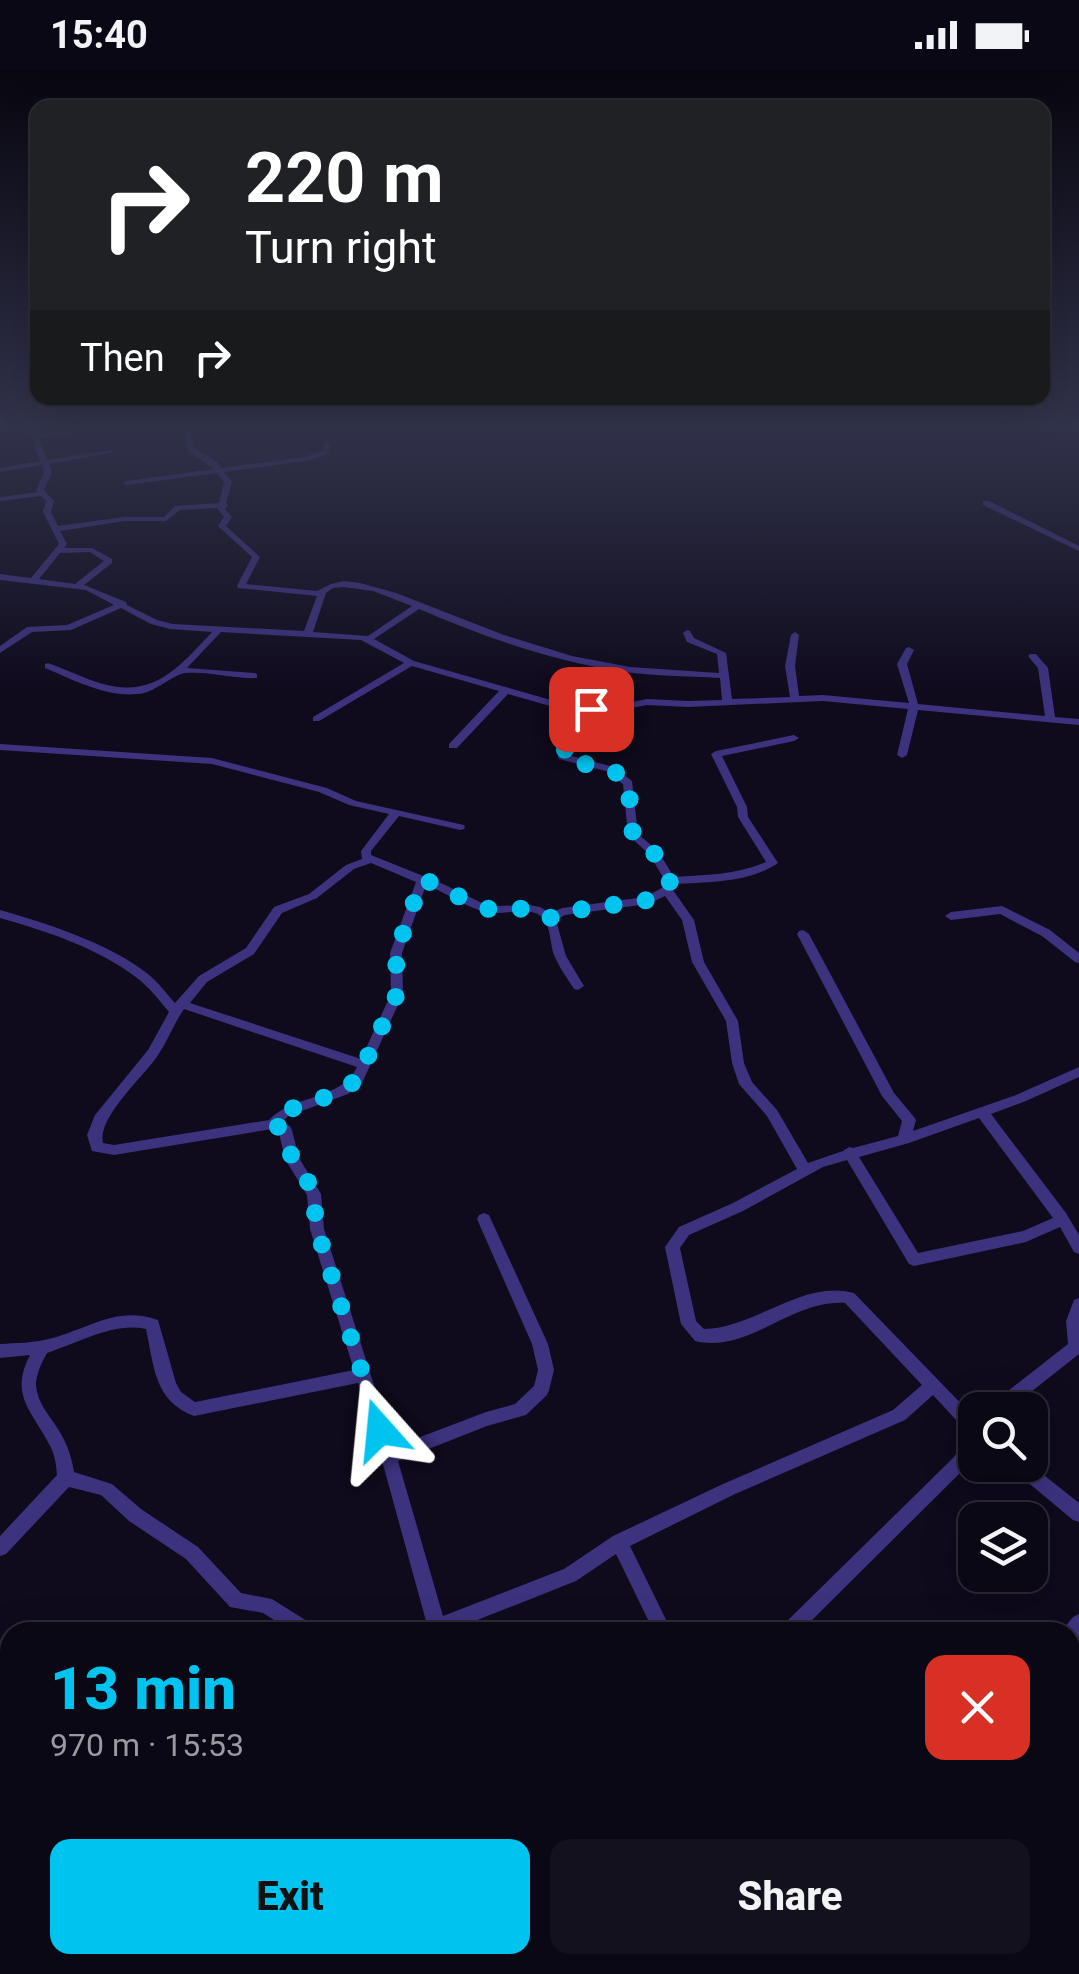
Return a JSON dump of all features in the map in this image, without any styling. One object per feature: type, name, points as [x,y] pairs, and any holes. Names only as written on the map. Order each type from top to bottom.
[{"type":"street","points":[[33,580],[63,544],[51,517]]},
{"type":"street","points":[[58,529],[168,517]]},
{"type":"street","points":[[227,517],[222,526],[256,557],[240,586],[324,590],[345,584],[378,590],[410,599],[418,606],[476,629],[599,664],[724,676]]},
{"type":"street","points":[[1015,517],[1079,549]]},
{"type":"street","points":[[60,551],[92,550],[109,561],[78,586]]},
{"type":"street","points":[[0,577],[78,586],[159,624],[217,632],[369,639],[411,664],[548,704],[613,710],[647,702],[795,699],[914,705],[1079,722]]},
{"type":"street","points":[[307,635],[324,590]]},
{"type":"street","points":[[0,650],[30,629],[68,628],[123,604]]},
{"type":"street","points":[[369,639],[418,606]]},
{"type":"street","points":[[48,666],[91,685],[128,694],[158,687],[181,670],[217,632]]},
{"type":"street","points":[[687,633],[690,640],[720,653],[727,700]]},
{"type":"street","points":[[795,635],[790,666],[795,699]]},
{"type":"street","points":[[902,755],[914,705],[902,664],[908,650]]},
{"type":"street","points":[[1033,656],[1044,668],[1050,718]]},
{"type":"street","points":[[316,719],[411,664]]},
{"type":"street","points":[[181,670],[254,676]]},
{"type":"street","points":[[454,746],[506,690]]},
{"type":"street","points":[[591,709],[568,737],[563,757],[566,761],[610,768],[628,782],[633,836],[654,853],[688,920],[698,962],[732,1020],[738,1063],[746,1084],[772,1113],[804,1169]]},
{"type":"street","points":[[550,918],[562,912],[648,900],[669,886],[728,876],[772,862],[743,817],[716,754],[794,738]]},
{"type":"street","points":[[0,747],[212,760],[396,814],[460,827]]},
{"type":"street","points":[[370,860],[366,850],[396,814]]},
{"type":"street","points":[[422,880],[396,953],[397,994],[358,1078],[343,1091],[293,1107],[273,1124],[114,1150],[97,1147],[94,1134],[102,1116],[153,1052],[178,1008],[203,978],[250,950],[278,910],[312,896],[350,868],[370,860],[447,888],[484,908],[532,907],[550,918],[560,956],[578,986]]},
{"type":"street","points":[[951,916],[1002,910],[1046,933],[1079,960]]},
{"type":"street","points":[[0,914],[42,927],[117,961],[148,981],[178,1008],[363,1064]]},
{"type":"street","points":[[803,934],[890,1096],[909,1120],[904,1139]]},
{"type":"street","points":[[958,1415],[848,1297],[840,1294],[730,1334],[710,1337],[692,1331],[671,1253],[678,1237],[804,1169],[982,1112],[1079,1072]]},
{"type":"street","points":[[982,1112],[1079,1248]]},
{"type":"street","points":[[273,1124],[284,1130],[292,1158],[312,1188],[317,1229],[390,1457],[436,1622]]},
{"type":"street","points":[[849,1152],[914,1260],[1026,1236],[1062,1220]]},
{"type":"street","points":[[390,1457],[520,1410],[541,1390],[546,1370],[540,1344],[484,1218]]},
{"type":"street","points":[[1018,1392],[1076,1346],[1074,1322],[1079,1304]]},
{"type":"street","points":[[0,1352],[42,1347],[118,1324],[148,1322],[153,1325],[169,1390],[184,1407],[194,1409],[362,1375]]},
{"type":"street","points":[[0,1548],[66,1478],[66,1461],[55,1441],[20,1406],[18,1398],[23,1370],[42,1347]]},
{"type":"street","points":[[458,1622],[570,1576],[619,1542],[729,1489],[899,1416],[931,1387]]},
{"type":"street","points":[[798,1622],[958,1464]]},
{"type":"street","points":[[66,1478],[106,1489],[135,1515],[192,1553],[236,1600],[266,1605],[292,1622]]},
{"type":"street","points":[[1040,1482],[1079,1514]]},
{"type":"street","points":[[619,1542],[658,1622]]},
{"type":"route","points":[[380,1430],[317,1229],[312,1188],[292,1158],[284,1130],[273,1124],[282,1112],[343,1091],[358,1078],[397,994],[396,953],[422,880],[484,908],[532,907],[550,918],[562,912],[648,900],[667,890],[670,881],[659,860],[633,836],[628,782],[610,768],[566,761],[563,757],[568,737],[591,709]]}]
